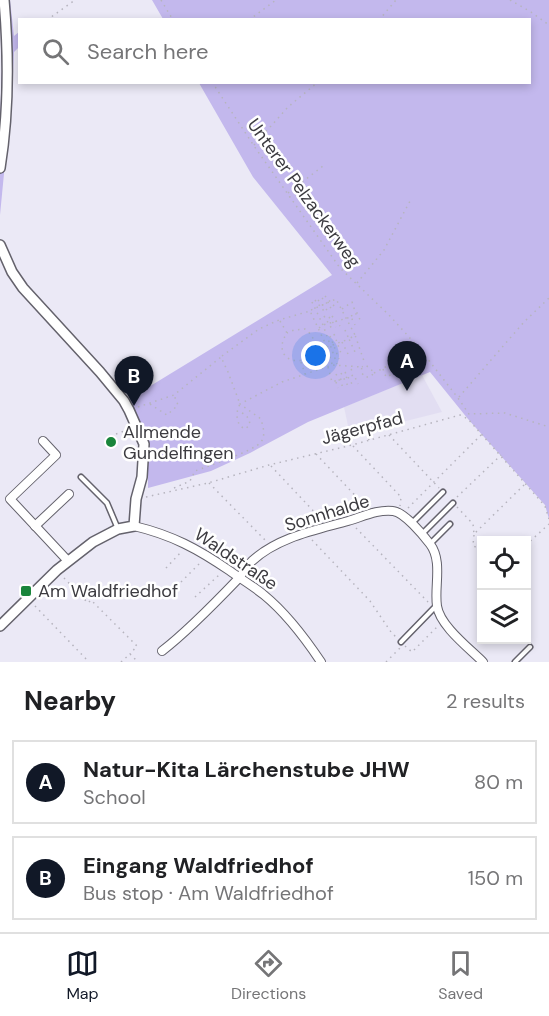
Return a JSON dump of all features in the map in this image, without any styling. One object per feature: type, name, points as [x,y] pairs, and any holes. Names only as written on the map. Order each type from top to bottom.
[{"type":"street","points":[[0,168],[8,106],[4,81],[4,0]]},
{"type":"street","points":[[0,245],[3,256],[23,288],[129,410],[144,444],[142,477],[136,500],[134,526]]},
{"type":"street","points":[[43,441],[56,455],[9,499],[68,561]]},
{"type":"street","points":[[35,526],[69,494]]},
{"type":"street","name":"Sonnhalde","points":[[162,651],[174,642],[239,577],[252,561],[272,547],[305,533],[373,514],[392,511],[401,514]]},
{"type":"street","points":[[401,514],[433,549],[437,566],[436,608],[444,621],[483,662]]},
{"type":"street","name":"Waldstraße","points":[[0,626],[57,570],[93,542],[118,529],[134,526],[155,531],[188,544],[266,596],[296,628],[321,662]]},
{"type":"lane","points":[[81,477],[107,503],[118,529]]},
{"type":"lane","points":[[411,524],[443,492]]},
{"type":"lane","points":[[421,534],[453,503]]},
{"type":"lane","points":[[430,544],[450,524]]},
{"type":"lane","points":[[402,643],[436,608]]},
{"type":"lane","points":[[515,662],[530,647]]},
{"type":"path","points":[[50,18],[75,0]]},
{"type":"path","points":[[161,0],[172,18]]},
{"type":"path","points":[[252,18],[276,0]]},
{"type":"path","points":[[381,18],[396,0]]},
{"type":"path","points":[[510,0],[549,25]]},
{"type":"path","name":"Unterer Pelzackerweg","points":[[213,84],[340,268],[389,315],[420,349],[469,414]]},
{"type":"path","points":[[254,146],[288,107],[316,84]]},
{"type":"path","points":[[288,194],[323,166]]},
{"type":"path","points":[[356,283],[384,250],[410,201]]},
{"type":"path","points":[[324,297],[335,307]]},
{"type":"path","points":[[458,398],[524,322],[549,298]]},
{"type":"path","points":[[316,300],[326,310]]},
{"type":"path","points":[[129,410],[174,394],[259,329],[336,300],[355,336],[364,366],[361,372],[364,377],[370,377],[420,349]]},
{"type":"path","points":[[312,302],[339,359]]},
{"type":"path","points":[[329,302],[331,308]]},
{"type":"path","points":[[341,310],[352,302],[362,322]]},
{"type":"path","points":[[310,311],[327,347],[332,365]]},
{"type":"path","points":[[318,328],[357,313]]},
{"type":"path","points":[[324,316],[332,329]]},
{"type":"path","points":[[351,316],[356,325]]},
{"type":"path","points":[[336,327],[331,317],[340,326]]},
{"type":"path","points":[[279,320],[287,333]]},
{"type":"path","points":[[294,330],[305,330],[313,337],[313,351],[307,360],[296,362],[285,356],[281,347],[287,333],[294,330]]},
{"type":"path","points":[[345,330],[355,352]]},
{"type":"path","points":[[334,334],[342,356]]},
{"type":"path","points":[[330,336],[337,365]]},
{"type":"path","points":[[327,347],[355,336]]},
{"type":"path","points":[[342,341],[348,354]]},
{"type":"path","points":[[383,369],[386,377],[411,366],[406,356]]},
{"type":"path","points":[[171,490],[190,481],[195,471],[260,443],[264,432],[261,419],[240,404],[221,357]]},
{"type":"path","points":[[301,361],[305,374]]},
{"type":"path","points":[[237,411],[249,418],[250,425],[245,429],[240,426],[237,419],[237,411],[240,404],[282,382],[332,365],[364,366],[370,368],[374,373]]},
{"type":"path","points":[[328,366],[332,382],[354,375]]},
{"type":"path","points":[[351,369],[358,384]]},
{"type":"path","points":[[345,372],[352,384]]},
{"type":"path","points":[[341,373],[348,386]]},
{"type":"path","points":[[336,374],[338,388]]},
{"type":"path","points":[[337,380],[343,387]]},
{"type":"path","points":[[149,403],[167,415],[178,405],[174,394]]},
{"type":"path","points":[[469,414],[505,413],[549,427]]},
{"type":"path","name":"Jägerpfad","points":[[136,500],[469,414]]},
{"type":"path","points":[[460,415],[468,419],[526,483],[545,506],[549,519]]},
{"type":"path","points":[[116,434],[137,427]]},
{"type":"path","points":[[366,427],[369,440]]},
{"type":"path","points":[[389,435],[443,492]]},
{"type":"path","points":[[401,514],[482,435]]},
{"type":"path","points":[[352,445],[401,497],[401,514]]},
{"type":"path","points":[[315,453],[373,514]]},
{"type":"path","points":[[477,549],[473,545],[473,524],[452,502],[501,455]]},
{"type":"path","points":[[269,465],[328,526]]},
{"type":"path","points":[[208,483],[272,547]]},
{"type":"path","points":[[474,534],[526,483]]},
{"type":"path","points":[[349,521],[436,608]]},
{"type":"path","points":[[531,540],[549,524]]},
{"type":"path","points":[[305,533],[370,601],[391,632],[412,652],[444,621]]},
{"type":"path","points":[[166,568],[188,544]]},
{"type":"path","points":[[181,582],[207,555]]},
{"type":"path","points":[[195,597],[225,568]]},
{"type":"path","points":[[57,570],[88,603],[91,600],[137,646],[121,662]]},
{"type":"path","points":[[27,599],[89,662]]},
{"type":"path","points":[[386,662],[402,643]]},
{"type":"path","points":[[130,654],[138,662]]},
{"type":"shaded area","points":[[0,0],[10,0],[14,36],[18,33],[18,48],[14,52],[0,215],[0,111],[2,68]]},
{"type":"shaded area","points":[[152,0],[549,0],[549,519],[545,505],[468,419],[430,372],[308,422],[211,471],[148,488],[148,440],[129,399],[332,275],[253,177],[200,84],[531,84],[531,18],[162,18]]},
{"type":"shaded area","points":[[422,375],[442,412],[350,435],[344,407]]},
{"type":"place","name":"Natur-Kita Lärchenstube JHW","points":[[407,391]]},
{"type":"place","name":"Eingang Waldfriedhof","points":[[134,406]]},
{"type":"place","name":"Allmende Gundelfingen","points":[[111,442]]},
{"type":"place","name":"Am Waldfriedhof","points":[[26,591]]}]
